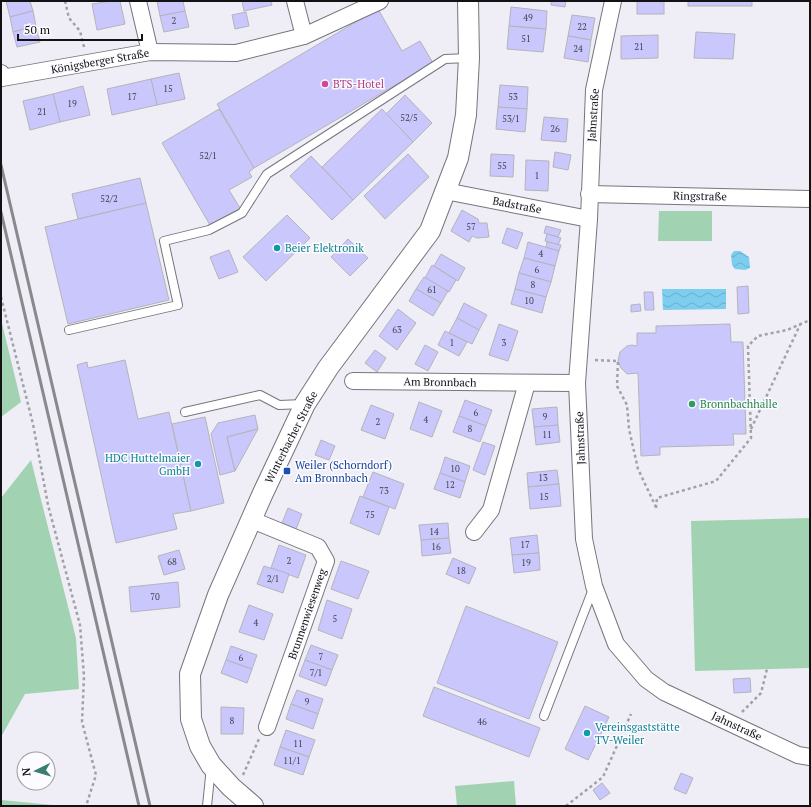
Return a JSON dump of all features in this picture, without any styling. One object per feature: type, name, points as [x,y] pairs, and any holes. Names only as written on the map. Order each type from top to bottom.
[{"type":"street","points":[[138,1],[150,52]]},
{"type":"street","points":[[295,1],[304,36]]},
{"type":"street","name":"Königsberger Straße","points":[[2,76],[150,52],[236,53],[304,36],[380,1]]},
{"type":"street","name":"Winterbacher Straße","points":[[253,806],[236,792],[211,765],[200,746],[191,719],[190,674],[218,595],[305,404],[328,368],[430,231],[458,158],[466,115],[469,58],[468,1]]},
{"type":"street","name":"Jahnstraße","points":[[613,1],[594,90],[589,219],[577,383],[584,540],[594,586],[616,644],[646,679],[664,692],[798,754],[810,758]]},
{"type":"street","name":"Badstraße","points":[[445,191],[589,219]]},
{"type":"street","name":"Ringstraße","points":[[589,194],[810,199]]},
{"type":"street","name":"Am Bronnbach","points":[[353,382],[577,383]]},
{"type":"street","points":[[474,532],[491,510],[527,383]]},
{"type":"street","name":"Brunnenwiesenweg","points":[[252,520],[318,548],[326,561],[267,727]]},
{"type":"lane","points":[[69,330],[178,305],[164,241],[209,230],[242,213],[267,174],[444,59],[469,58]]},
{"type":"lane","points":[[185,412],[260,395],[279,405],[305,404]]},
{"type":"lane","points":[[544,716],[594,586]]},
{"type":"lane","points":[[207,806],[211,765]]},
{"type":"path","points":[[65,1],[69,18],[80,32],[88,63]]},
{"type":"path","points":[[1,297],[33,424],[48,505],[80,625],[84,676],[82,722],[96,775],[86,806]]},
{"type":"path","points":[[579,359],[618,361],[617,386],[627,405],[629,429],[638,469],[656,508],[657,498],[716,481],[751,438],[748,346],[758,336],[787,330],[810,320]]},
{"type":"path","points":[[750,430],[800,324]]},
{"type":"path","points":[[730,723],[761,694],[767,669]]},
{"type":"path","points":[[566,806],[603,777],[631,714]]},
{"type":"path","points":[[236,792],[256,743],[267,727]]},
{"type":"green space","points":[[659,211],[712,211],[712,241],[658,241]]},
{"type":"green space","points":[[1,319],[21,402],[1,417]]},
{"type":"green space","points":[[31,460],[76,638],[79,689],[25,694],[1,737],[1,498]]},
{"type":"green space","points":[[810,518],[810,668],[695,671],[691,521]]},
{"type":"green space","points":[[514,781],[516,806],[457,806],[455,786]]},
{"type":"green space","points":[[1,800],[63,806],[1,806]]},
{"type":"water","points":[[734,251],[740,251],[749,257],[750,268],[745,270],[735,269],[732,265],[731,255]]},
{"type":"water","points":[[662,289],[726,289],[726,309],[663,310]]},
{"type":"building","points":[[6,1],[30,1],[33,11],[10,17]]},
{"type":"building","points":[[120,1],[125,24],[97,30],[92,4]]},
{"type":"building","points":[[157,1],[183,1],[185,11],[160,16]]},
{"type":"building","points":[[242,1],[271,1],[272,5],[244,11]]},
{"type":"building","points":[[551,1],[566,1],[565,7],[551,5]]},
{"type":"building","points":[[637,1],[664,1],[664,14],[637,14]]},
{"type":"building","points":[[688,1],[752,1],[752,6],[688,6]]},
{"type":"building","points":[[511,7],[547,11],[546,29],[509,26]]},
{"type":"building","name":"BTS-Hotel","points":[[378,9],[402,51],[420,41],[433,63],[254,168],[217,104]]},
{"type":"building","points":[[33,11],[36,26],[13,32],[10,17]]},
{"type":"building","points":[[185,11],[189,27],[164,32],[160,16]]},
{"type":"building","points":[[246,12],[249,26],[235,29],[232,15]]},
{"type":"building","points":[[572,15],[595,18],[591,40],[568,36]]},
{"type":"building","points":[[36,26],[40,42],[17,47],[13,32]]},
{"type":"building","points":[[509,26],[546,29],[543,52],[507,49]]},
{"type":"building","points":[[696,32],[735,34],[733,59],[694,58]]},
{"type":"building","points":[[658,35],[658,58],[621,59],[621,36]]},
{"type":"building","points":[[568,36],[591,40],[588,62],[564,58]]},
{"type":"building","points":[[179,73],[185,99],[157,105],[151,79]]},
{"type":"building","points":[[151,79],[157,105],[112,115],[107,89]]},
{"type":"building","points":[[500,85],[528,87],[527,109],[498,107]]},
{"type":"building","points":[[83,86],[90,115],[60,122],[53,94]]},
{"type":"building","points":[[53,94],[60,122],[30,130],[23,101]]},
{"type":"building","points":[[405,95],[432,123],[413,142],[386,114]]},
{"type":"building","points":[[498,107],[527,109],[525,132],[496,129]]},
{"type":"building","points":[[219,109],[254,168],[249,172],[252,177],[229,190],[240,208],[210,225],[162,143]]},
{"type":"building","points":[[382,109],[413,142],[353,200],[322,167]]},
{"type":"building","points":[[544,117],[568,119],[566,142],[541,140]]},
{"type":"building","points":[[555,152],[571,155],[568,170],[553,167]]},
{"type":"building","points":[[408,154],[429,177],[385,219],[364,196]]},
{"type":"building","points":[[491,154],[514,155],[513,177],[490,176]]},
{"type":"building","points":[[311,156],[353,200],[332,220],[290,176]]},
{"type":"building","points":[[526,160],[549,161],[548,191],[525,190]]},
{"type":"building","points":[[140,178],[146,203],[78,219],[72,194]]},
{"type":"building","points":[[146,203],[169,300],[68,324],[45,227]]},
{"type":"building","points":[[462,210],[478,219],[479,223],[487,223],[489,237],[477,238],[472,236],[469,242],[451,231]]},
{"type":"building","name":"Beier Elektronik","points":[[287,215],[310,238],[266,281],[243,257]]},
{"type":"building","points":[[546,226],[561,230],[558,237],[544,233]]},
{"type":"building","points":[[507,228],[523,233],[517,249],[502,243]]},
{"type":"building","points":[[547,234],[561,238],[558,245],[545,241]]},
{"type":"building","points":[[348,239],[368,258],[350,276],[331,257]]},
{"type":"building","points":[[528,242],[559,251],[555,266],[524,258]]},
{"type":"building","points":[[547,242],[561,245],[559,251],[546,247]]},
{"type":"building","points":[[229,250],[238,272],[219,279],[210,257]]},
{"type":"building","points":[[441,254],[465,268],[458,281],[434,266]]},
{"type":"building","points":[[524,258],[555,266],[551,282],[519,273]]},
{"type":"building","points":[[432,265],[456,280],[449,292],[425,278]]},
{"type":"building","points":[[519,273],[551,282],[546,297],[515,289]]},
{"type":"building","points":[[424,277],[448,291],[441,303],[416,289]]},
{"type":"building","points":[[748,286],[749,313],[738,314],[737,287]]},
{"type":"building","points":[[416,289],[441,303],[433,316],[409,301]]},
{"type":"building","points":[[515,289],[546,297],[542,313],[511,304]]},
{"type":"building","points":[[644,292],[653,292],[654,310],[645,310]]},
{"type":"building","points":[[464,303],[487,315],[479,330],[457,318]]},
{"type":"building","points":[[640,304],[641,311],[631,312],[631,305]]},
{"type":"building","points":[[398,309],[416,323],[397,350],[379,336]]},
{"type":"building","points":[[457,318],[479,330],[472,344],[449,333]]},
{"type":"building","points":[[499,324],[518,331],[508,361],[489,355]]},
{"type":"building","name":"Bronnbachhalle","points":[[730,324],[731,342],[743,342],[746,434],[733,434],[734,445],[660,447],[660,455],[641,456],[638,373],[627,374],[621,368],[618,361],[620,352],[627,346],[637,346],[637,333],[656,333],[656,326]]},
{"type":"building","points":[[445,331],[467,342],[459,356],[438,345]]},
{"type":"building","points":[[425,345],[438,352],[428,371],[415,364]]},
{"type":"building","points":[[375,350],[386,358],[377,372],[365,363]]},
{"type":"building","points":[[125,360],[138,419],[169,412],[191,511],[173,514],[177,529],[116,543],[77,365],[87,362],[88,368]]},
{"type":"building","points":[[465,400],[492,410],[486,426],[459,416]]},
{"type":"building","points":[[419,402],[442,411],[432,437],[410,429]]},
{"type":"building","points":[[371,405],[394,414],[385,439],[361,430]]},
{"type":"building","points":[[557,407],[558,425],[534,427],[532,409]]},
{"type":"building","points":[[255,415],[258,429],[227,437],[235,471],[220,475],[211,434],[218,423]]},
{"type":"building","points":[[459,416],[486,426],[480,442],[453,432]]},
{"type":"building","name":"HDC Huttelmaier GmbH","points":[[205,417],[224,503],[191,511],[172,424]]},
{"type":"building","points":[[558,425],[560,442],[536,445],[534,427]]},
{"type":"building","points":[[258,429],[235,471],[227,437]]},
{"type":"building","points":[[321,440],[335,446],[329,460],[315,455]]},
{"type":"building","points":[[483,442],[495,446],[485,475],[473,470]]},
{"type":"building","points":[[445,457],[470,466],[465,482],[440,473]]},
{"type":"building","points":[[557,470],[559,484],[528,487],[527,473]]},
{"type":"building","points":[[373,472],[404,484],[395,509],[363,497]]},
{"type":"building","points":[[440,473],[465,482],[460,498],[434,489]]},
{"type":"building","points":[[559,484],[561,506],[530,509],[528,487]]},
{"type":"building","points":[[360,496],[389,507],[379,535],[350,523]]},
{"type":"building","points":[[288,508],[302,514],[296,529],[282,523]]},
{"type":"building","points":[[448,523],[449,538],[421,540],[419,525]]},
{"type":"building","points":[[537,535],[539,553],[512,555],[510,538]]},
{"type":"building","points":[[449,538],[451,553],[422,556],[421,540]]},
{"type":"building","points":[[279,545],[306,555],[298,578],[271,568]]},
{"type":"building","points":[[179,550],[185,569],[164,575],[158,556]]},
{"type":"building","points":[[539,553],[540,570],[514,573],[512,555]]},
{"type":"building","points":[[453,558],[476,568],[469,584],[446,574]]},
{"type":"building","points":[[341,561],[369,571],[358,599],[331,589]]},
{"type":"building","points":[[264,566],[289,574],[283,593],[257,584]]},
{"type":"building","points":[[178,582],[180,607],[131,612],[129,587]]},
{"type":"building","points":[[327,600],[352,609],[342,639],[318,630]]},
{"type":"building","points":[[249,605],[273,614],[264,640],[239,632]]},
{"type":"building","points":[[466,606],[558,642],[529,719],[437,683]]},
{"type":"building","points":[[311,645],[338,655],[332,670],[305,660]]},
{"type":"building","points":[[231,646],[257,655],[252,669],[226,660]]},
{"type":"building","points":[[226,660],[252,669],[247,683],[221,673]]},
{"type":"building","points":[[305,660],[332,670],[326,686],[299,676]]},
{"type":"building","points":[[750,678],[751,692],[734,693],[733,679]]},
{"type":"building","points":[[434,687],[540,728],[529,757],[423,716]]},
{"type":"building","points":[[297,690],[323,699],[318,714],[291,704]]},
{"type":"building","points":[[291,704],[318,714],[313,729],[286,719]]},
{"type":"building","name":"Vereinsgaststätte TV-Weiler","points":[[585,706],[609,717],[588,760],[565,749]]},
{"type":"building","points":[[221,707],[244,708],[243,734],[221,734]]},
{"type":"building","points":[[286,730],[315,740],[309,757],[280,747]]},
{"type":"building","points":[[280,747],[309,757],[303,775],[274,765]]},
{"type":"building","points":[[681,773],[693,778],[686,794],[674,789]]},
{"type":"building","points":[[602,783],[610,793],[600,800],[593,790]]},
{"type":"railway","points":[[1,165],[150,806]]},
{"type":"railway","points":[[1,212],[139,806]]},
{"type":"place","name":"BTS-Hotel","points":[[325,84]]},
{"type":"place","name":"Beier Elektronik","points":[[277,248]]},
{"type":"place","name":"Bronnbachhalle","points":[[692,404]]},
{"type":"place","name":"HDC Huttelmaier GmbH","points":[[198,464]]},
{"type":"place","name":"Weiler (Schorndorf) Am Bronnbach","points":[[287,471]]},
{"type":"place","name":"Vereinsgaststätte TV-Weiler","points":[[587,733]]}]
